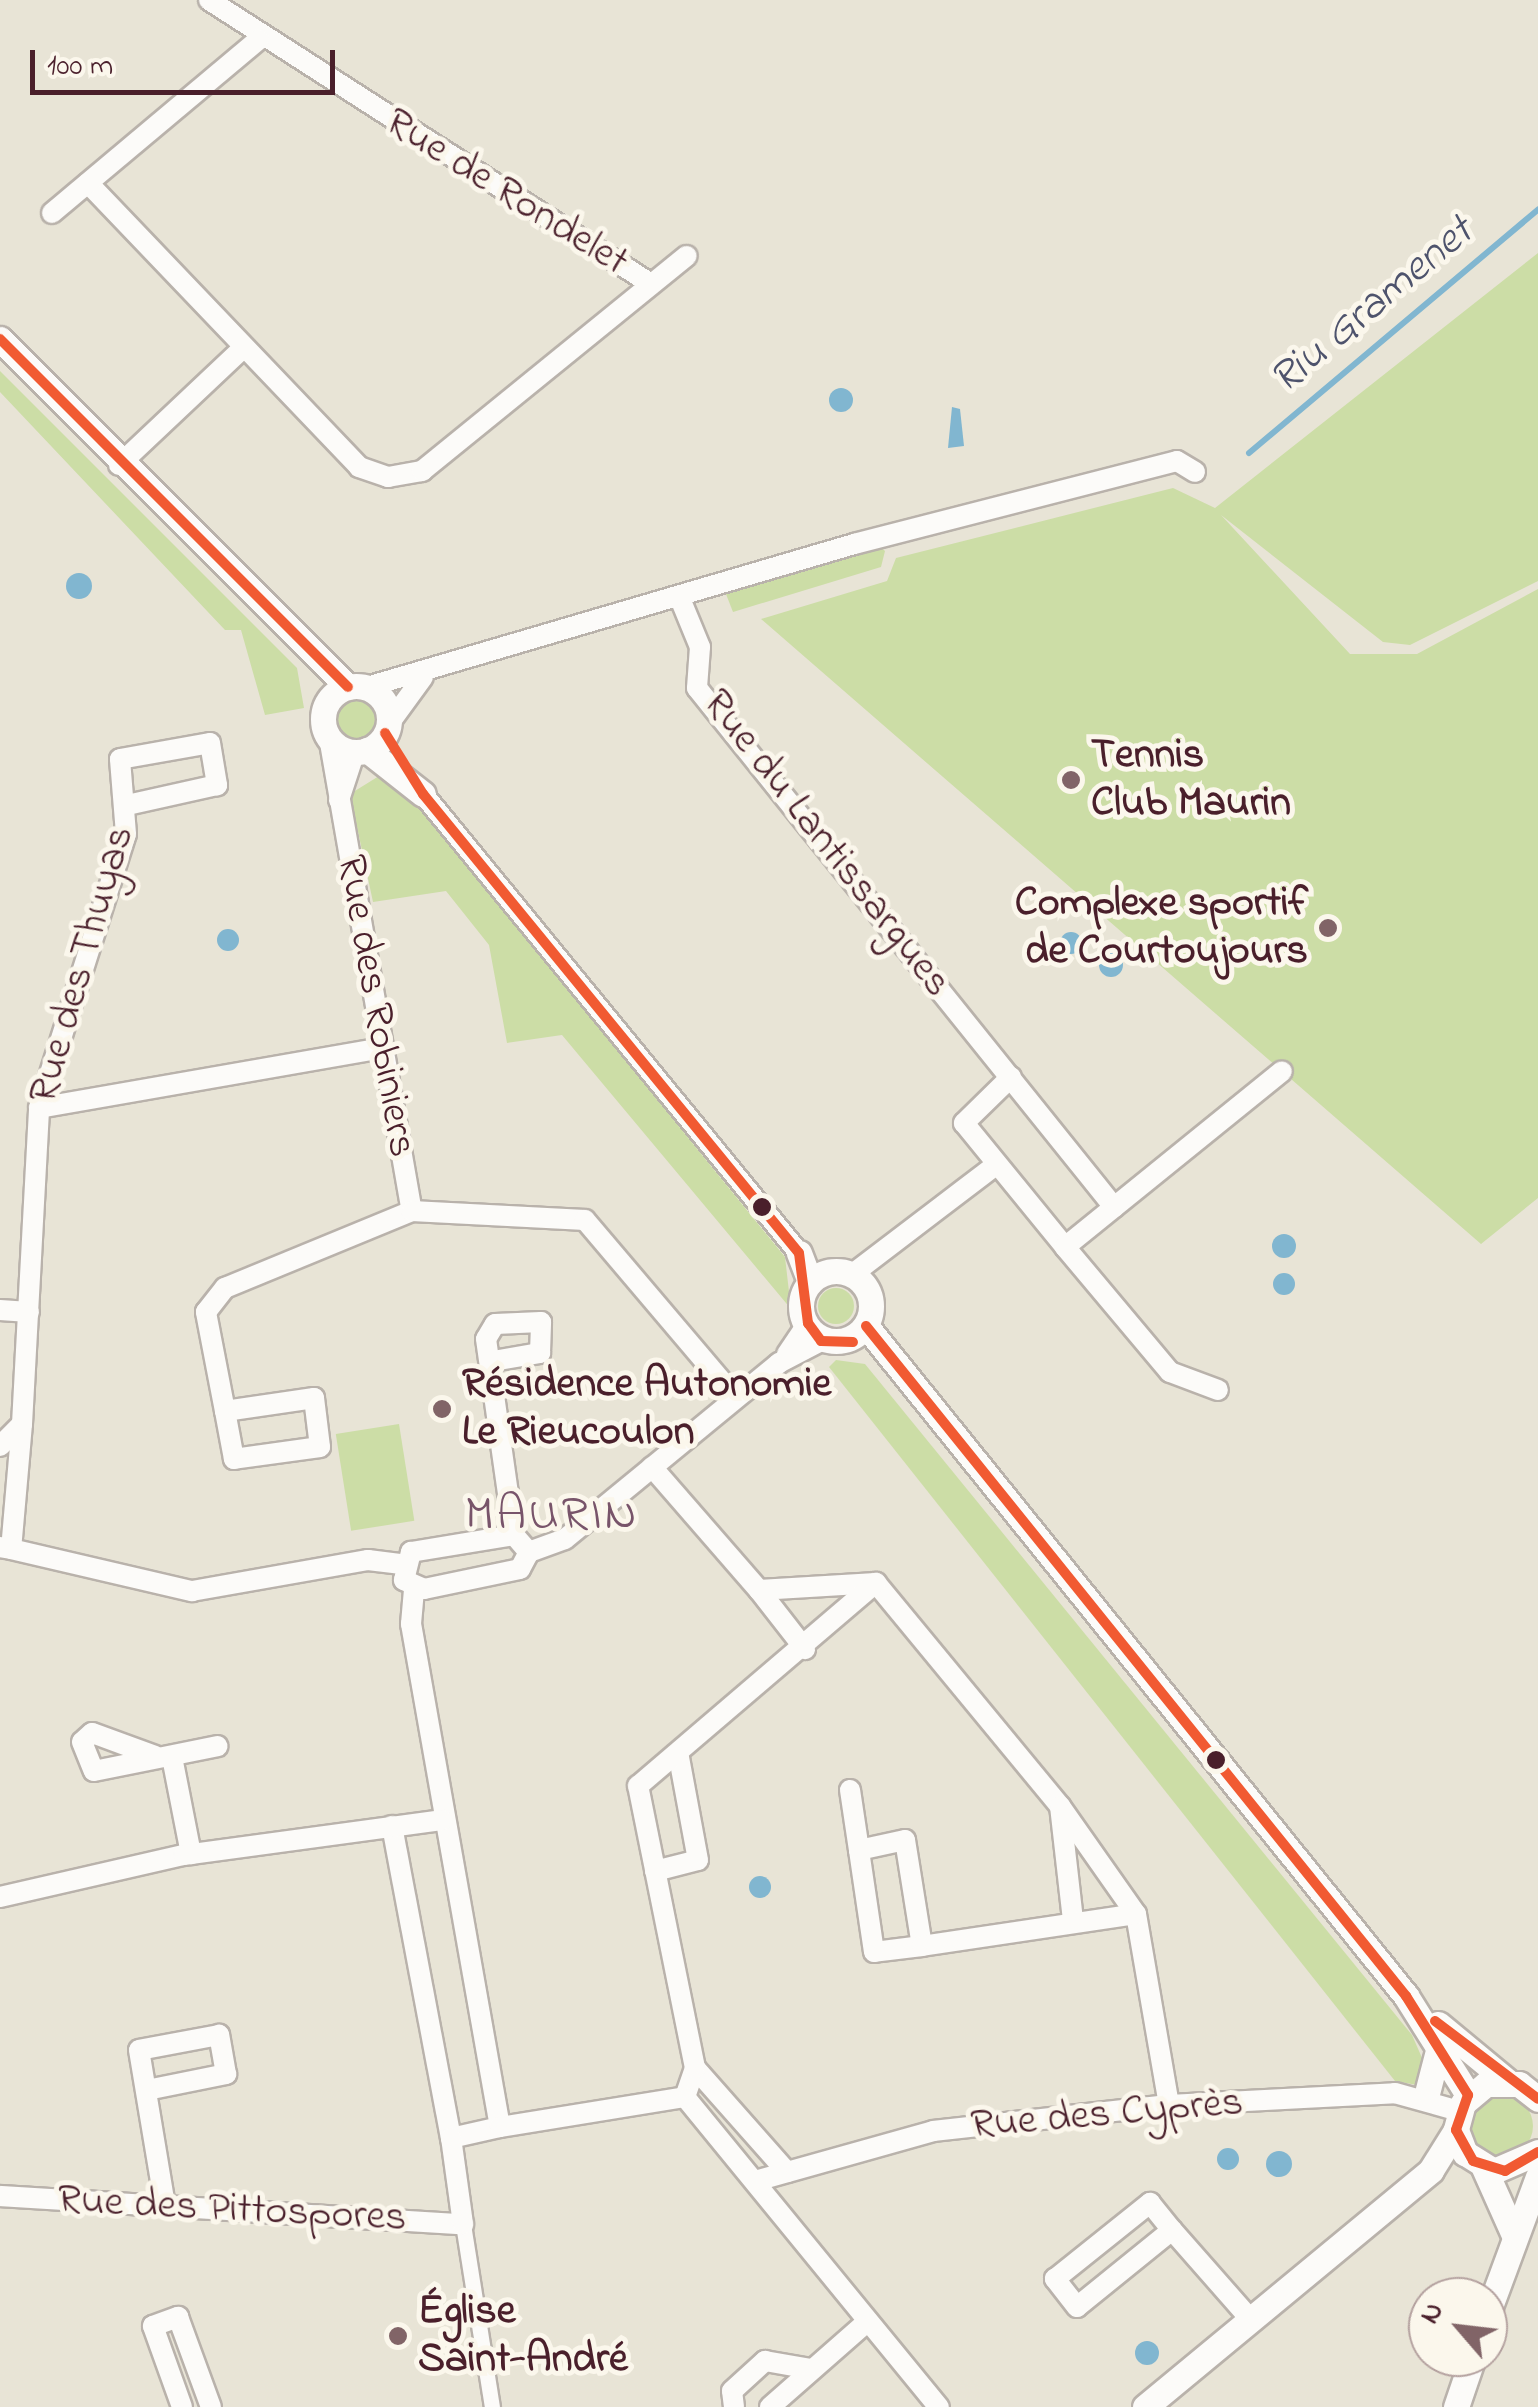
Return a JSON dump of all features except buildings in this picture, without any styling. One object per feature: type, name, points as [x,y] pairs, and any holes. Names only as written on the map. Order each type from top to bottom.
[{"type":"street","name":"Rue de Rondelet","points":[[209,0],[259,39],[650,284]]},
{"type":"street","points":[[52,214],[259,39]]},
{"type":"street","name":"Rue de Rondelet","points":[[88,183],[242,349],[359,467],[388,477],[422,471],[686,256]]},
{"type":"street","points":[[0,340],[307,654],[348,692],[382,698],[374,740]]},
{"type":"street","points":[[119,465],[242,349]]},
{"type":"street","points":[[348,692],[423,677],[679,596],[1177,461],[1194,472]]},
{"type":"street","name":"Rue du Lantissargues","points":[[679,596],[700,646],[697,688],[1114,1207]]},
{"type":"street","points":[[374,740],[423,677]]},
{"type":"street","points":[[348,692],[329,738],[374,740],[424,794],[818,1275],[814,1332]]},
{"type":"street","name":"Rue des Robiniers","points":[[329,738],[412,1212]]},
{"type":"street","name":"Rue des Robiniers","points":[[339,800],[374,740]]},
{"type":"street","name":"Rue des Thuyas","points":[[5,1548],[22,1424],[39,1108],[126,834],[127,805],[120,759],[210,743],[217,785],[127,805]]},
{"type":"street","points":[[39,1108],[382,1048]]},
{"type":"street","points":[[1065,1246],[1282,1071]]},
{"type":"street","points":[[1011,1077],[964,1113],[996,1166],[1170,1372],[1218,1390]]},
{"type":"street","points":[[818,1275],[862,1275],[996,1166]]},
{"type":"street","points":[[226,1411],[314,1398],[320,1447],[234,1459],[206,1312],[224,1288],[412,1212],[584,1220],[736,1398]]},
{"type":"street","points":[[862,1275],[859,1334],[1406,1996],[1440,2044],[1479,2165],[1514,2236]]},
{"type":"street","points":[[0,1310],[29,1312]]},
{"type":"street","points":[[414,1588],[520,1570],[529,1552],[564,1539],[814,1332],[859,1334]]},
{"type":"street","points":[[493,1361],[514,1535],[529,1552]]},
{"type":"street","points":[[0,1446],[22,1424]]},
{"type":"street","points":[[652,1467],[806,1649]]},
{"type":"street","points":[[402,1564],[411,1552],[514,1535]]},
{"type":"street","points":[[5,1548],[192,1592],[368,1560],[402,1564]]},
{"type":"street","points":[[402,1564],[414,1588],[412,1624],[443,1820],[500,2127]]},
{"type":"street","points":[[759,1590],[876,1583]]},
{"type":"street","points":[[786,2172],[695,2068],[638,1786],[679,1758],[876,1583]]},
{"type":"street","points":[[876,1583],[1060,1806],[1136,1914],[1169,2105]]},
{"type":"street","points":[[190,1854],[164,1757],[218,1746]]},
{"type":"street","points":[[654,1871],[698,1860],[679,1758]]},
{"type":"street","points":[[850,1790],[874,1952],[1073,1920],[1136,1914]]},
{"type":"street","points":[[1060,1806],[1073,1920]]},
{"type":"street","points":[[0,1897],[190,1854],[443,1820]]},
{"type":"street","points":[[392,1826],[451,2138],[492,2407]]},
{"type":"street","points":[[859,1850],[905,1840],[922,1946]]},
{"type":"street","points":[[1406,1996],[1507,2081],[1536,2094]]},
{"type":"street","points":[[1426,2097],[1440,2044]]},
{"type":"street","points":[[685,2096],[695,2068]]},
{"type":"street","points":[[1146,2407],[1431,2170],[1461,2112],[1507,2081]]},
{"type":"street","points":[[146,2090],[165,2206]]},
{"type":"street","points":[[451,2138],[685,2096]]},
{"type":"street","points":[[685,2096],[759,2180],[939,2407]]},
{"type":"street","name":"Rue des Cyprès","points":[[759,2180],[933,2131],[1169,2105],[1426,2097],[1461,2112]]},
{"type":"street","points":[[1431,2170],[1479,2165],[1516,2169],[1537,2163]]},
{"type":"street","points":[[1500,2277],[1537,2163]]},
{"type":"street","name":"Rue des Pittospores","points":[[0,2196],[464,2224]]},
{"type":"street","points":[[1172,2230],[1077,2307],[1055,2280],[1150,2203],[1251,2320]]},
{"type":"street","points":[[182,2407],[152,2326],[178,2316],[211,2407]]},
{"type":"street","points":[[770,2407],[868,2321]]},
{"type":"street","points":[[734,2407],[732,2391],[765,2361],[811,2369]]},
{"type":"street","points":[[1456,2407],[1466,2377]]},
{"type":"green space","name":"Complexe sportif de Courtoujours","points":[[1538,253],[1538,581],[1410,645],[1383,642],[1221,515],[1350,654],[1417,654],[1538,589],[1538,1198],[1481,1244],[761,619],[887,581],[896,558],[1173,488],[1215,508]]},
{"type":"green space","points":[[0,371],[297,668],[304,708],[265,715],[241,630],[225,630],[0,392]]},
{"type":"green space","points":[[877,544],[885,551],[881,567],[733,612],[724,589]]},
{"type":"green space","points":[[357,699],[371,705],[377,719],[371,733],[357,739],[343,733],[337,719],[343,705]]},
{"type":"green space","points":[[379,776],[412,798],[785,1257],[791,1309],[562,1035],[507,1043],[489,945],[446,891],[373,902],[350,794]]},
{"type":"green space","points":[[836,1288],[849,1293],[854,1306],[849,1319],[836,1324],[823,1319],[818,1306],[823,1293]]},
{"type":"green space","points":[[836,1360],[865,1364],[1412,2035],[1426,2067],[1417,2085],[1395,2081],[829,1367]]},
{"type":"green space","points":[[399,1424],[414,1521],[351,1531],[336,1434]]},
{"type":"green space","points":[[1502,2095],[1524,2104],[1533,2126],[1524,2148],[1502,2157],[1480,2148],[1471,2126],[1480,2104]]},
{"type":"water","points":[[841,388],[853,400],[841,412],[829,400]]},
{"type":"water","points":[[952,407],[960,409],[964,446],[948,448]]},
{"type":"water","points":[[79,573],[88,577],[92,586],[88,595],[79,599],[70,595],[66,586],[70,577]]},
{"type":"water","points":[[228,929],[236,932],[236,948],[228,951],[220,948],[217,940],[220,932]]},
{"type":"water","points":[[1071,932],[1079,935],[1079,951],[1071,954],[1063,951],[1060,943],[1063,935]]},
{"type":"water","points":[[1111,953],[1120,956],[1120,974],[1111,977],[1102,974],[1099,965],[1102,956]]},
{"type":"water","points":[[1284,1234],[1296,1246],[1284,1258],[1272,1246]]},
{"type":"water","points":[[1284,1273],[1292,1276],[1292,1292],[1284,1295],[1276,1292],[1273,1284],[1276,1276]]},
{"type":"water","points":[[756,1876],[764,1876],[771,1887],[764,1898],[756,1898],[749,1891],[749,1883]]},
{"type":"water","points":[[1228,2148],[1236,2151],[1236,2167],[1228,2170],[1220,2167],[1217,2159],[1220,2151]]},
{"type":"water","points":[[1279,2151],[1288,2155],[1292,2164],[1288,2173],[1279,2177],[1270,2173],[1266,2164],[1270,2155]]},
{"type":"water","points":[[1147,2341],[1159,2353],[1147,2365],[1135,2353]]},
{"type":"waterway","name":"Riu Gramenet","points":[[1249,453],[1538,210]]},
{"type":"transit line","points":[[0,339],[348,687]]},
{"type":"transit line","points":[[385,733],[423,794],[799,1253],[808,1323],[821,1341],[853,1342]]},
{"type":"transit line","points":[[866,1326],[1406,1996],[1468,2095]]},
{"type":"transit line","points":[[1435,2021],[1538,2099]]},
{"type":"transit line","points":[[1468,2095],[1456,2130],[1473,2161],[1505,2171],[1538,2152]]},
{"type":"place","name":"Tennis Club Maurin","points":[[1071,780]]},
{"type":"place","name":"Complexe sportif de Courtoujours","points":[[1328,928]]},
{"type":"place","name":"Résidence Autonomie Le Rieucoulon","points":[[442,1409]]},
{"type":"place","name":"Église Saint-André","points":[[398,2336]]},
{"type":"district","name":"MAURIN","points":[[552,1517]]}]
